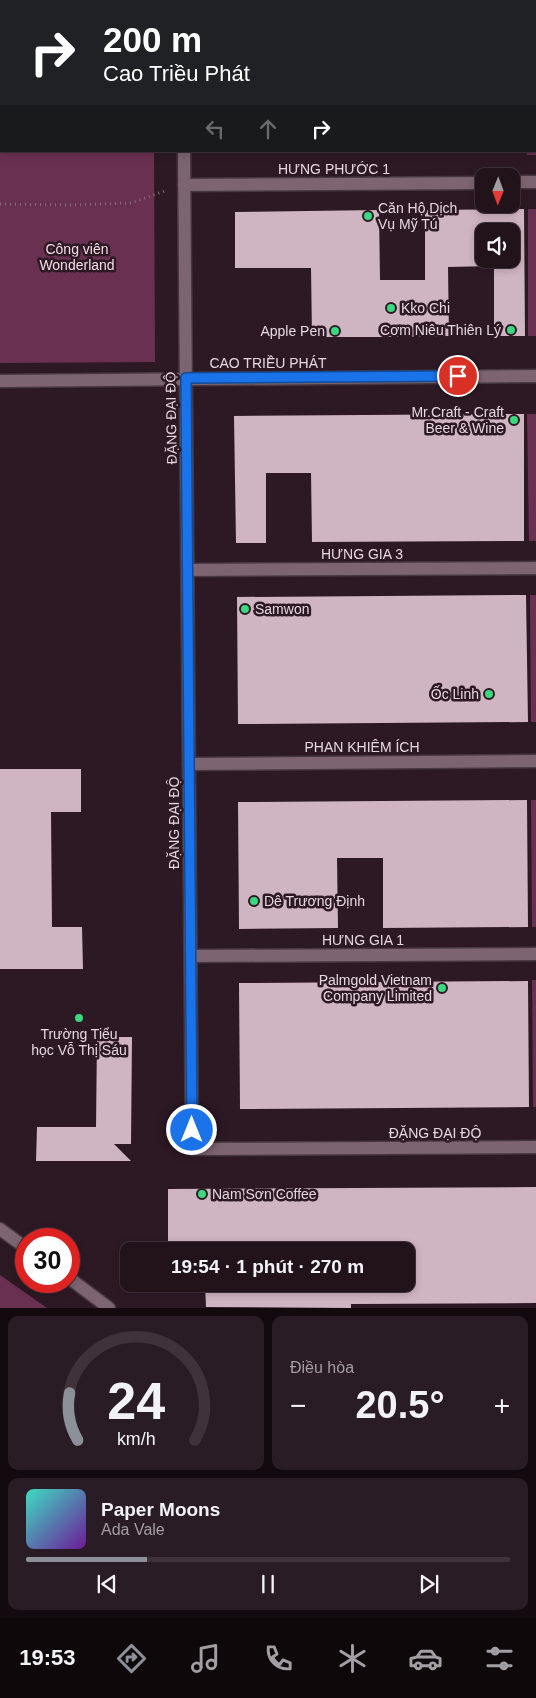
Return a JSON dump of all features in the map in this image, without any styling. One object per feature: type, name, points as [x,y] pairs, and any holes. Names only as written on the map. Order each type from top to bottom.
[{"type":"street","name":"ĐẶNG ĐẠI ĐỘ","points":[[184,152],[192,1150],[536,1147]]},
{"type":"street","points":[[520,182],[536,182]]},
{"type":"street","name":"HƯNG PHƯỚC 1","points":[[184,185],[475,183]]},
{"type":"street","name":"CAO TRIỀU PHÁT","points":[[0,381],[536,376]]},
{"type":"street","name":"HƯNG GIA 3","points":[[188,570],[536,568]]},
{"type":"street","name":"PHAN KHIÊM ÍCH","points":[[189,764],[536,761]]},
{"type":"street","name":"HƯNG GIA 1","points":[[190,956],[536,954]]},
{"type":"street","points":[[0,1229],[15,1240]]},
{"type":"street","points":[[80,1286],[108,1308]]},
{"type":"path","points":[[0,204],[70,205],[131,203],[184,185]]},
{"type":"green space","name":"Công viên Wonderland","points":[[0,152],[154,152],[155,362],[0,363]]},
{"type":"green space","points":[[527,152],[536,152],[536,155],[527,155]]},
{"type":"green space","points":[[528,209],[536,209],[536,336],[528,336]]},
{"type":"green space","points":[[527,414],[536,414],[536,541],[529,541]]},
{"type":"green space","points":[[530,595],[536,595],[536,722],[531,722]]},
{"type":"green space","points":[[531,800],[536,800],[536,927],[532,927]]},
{"type":"green space","points":[[532,980],[536,980],[536,1107],[533,1107]]},
{"type":"green space","points":[[0,1275],[15,1286],[15,1293],[26,1293],[47,1308],[0,1308]]},
{"type":"building","points":[[475,209],[475,213],[520,213],[520,209],[524,209],[525,336],[494,336],[494,268],[520,268],[520,223],[475,223],[475,266],[448,267],[449,336],[312,337],[311,268],[235,268],[235,212],[379,210],[380,280],[425,280],[425,210]]},
{"type":"building","points":[[524,414],[524,541],[312,542],[311,473],[266,473],[266,543],[236,543],[234,416]]},
{"type":"building","points":[[526,595],[528,722],[238,724],[237,597]]},
{"type":"building","points":[[0,769],[81,769],[81,812],[51,812],[52,927],[82,927],[83,969],[0,969]]},
{"type":"building","points":[[527,800],[528,927],[383,928],[383,858],[337,858],[338,928],[239,929],[238,802]]},
{"type":"building","points":[[528,981],[529,1107],[240,1109],[239,983]]},
{"type":"building","points":[[97,1037],[132,1037],[131,1144],[114,1144],[131,1161],[36,1161],[37,1127],[96,1127]]},
{"type":"building","points":[[536,1187],[536,1303],[351,1304],[351,1308],[206,1307],[205,1292],[415,1292],[415,1242],[168,1242],[168,1189]]},
{"type":"place","name":"Căn Hộ Dịch Vụ Mỹ Tú","points":[[368,216]]},
{"type":"place","name":"Kko Chi","points":[[391,308]]},
{"type":"place","name":"Cơm Niêu Thiên Lý","points":[[511,330]]},
{"type":"place","name":"Apple Pen","points":[[335,331]]},
{"type":"place","name":"Mr.Craft - Craft Beer & Wine","points":[[514,420]]},
{"type":"place","name":"Samwon","points":[[245,609]]},
{"type":"place","name":"Ốc Linh","points":[[489,694]]},
{"type":"place","name":"Dê Trương Định","points":[[254,901]]},
{"type":"place","name":"Palmgold Vietnam Company Limited","points":[[442,988]]},
{"type":"place","name":"Trường Tiểu học Vỗ Thị Sáu","points":[[79,1018]]},
{"type":"place","name":"Nam Sơn Coffee","points":[[202,1194]]},
{"type":"route","points":[[192,1130],[186,378],[458,376]]}]
